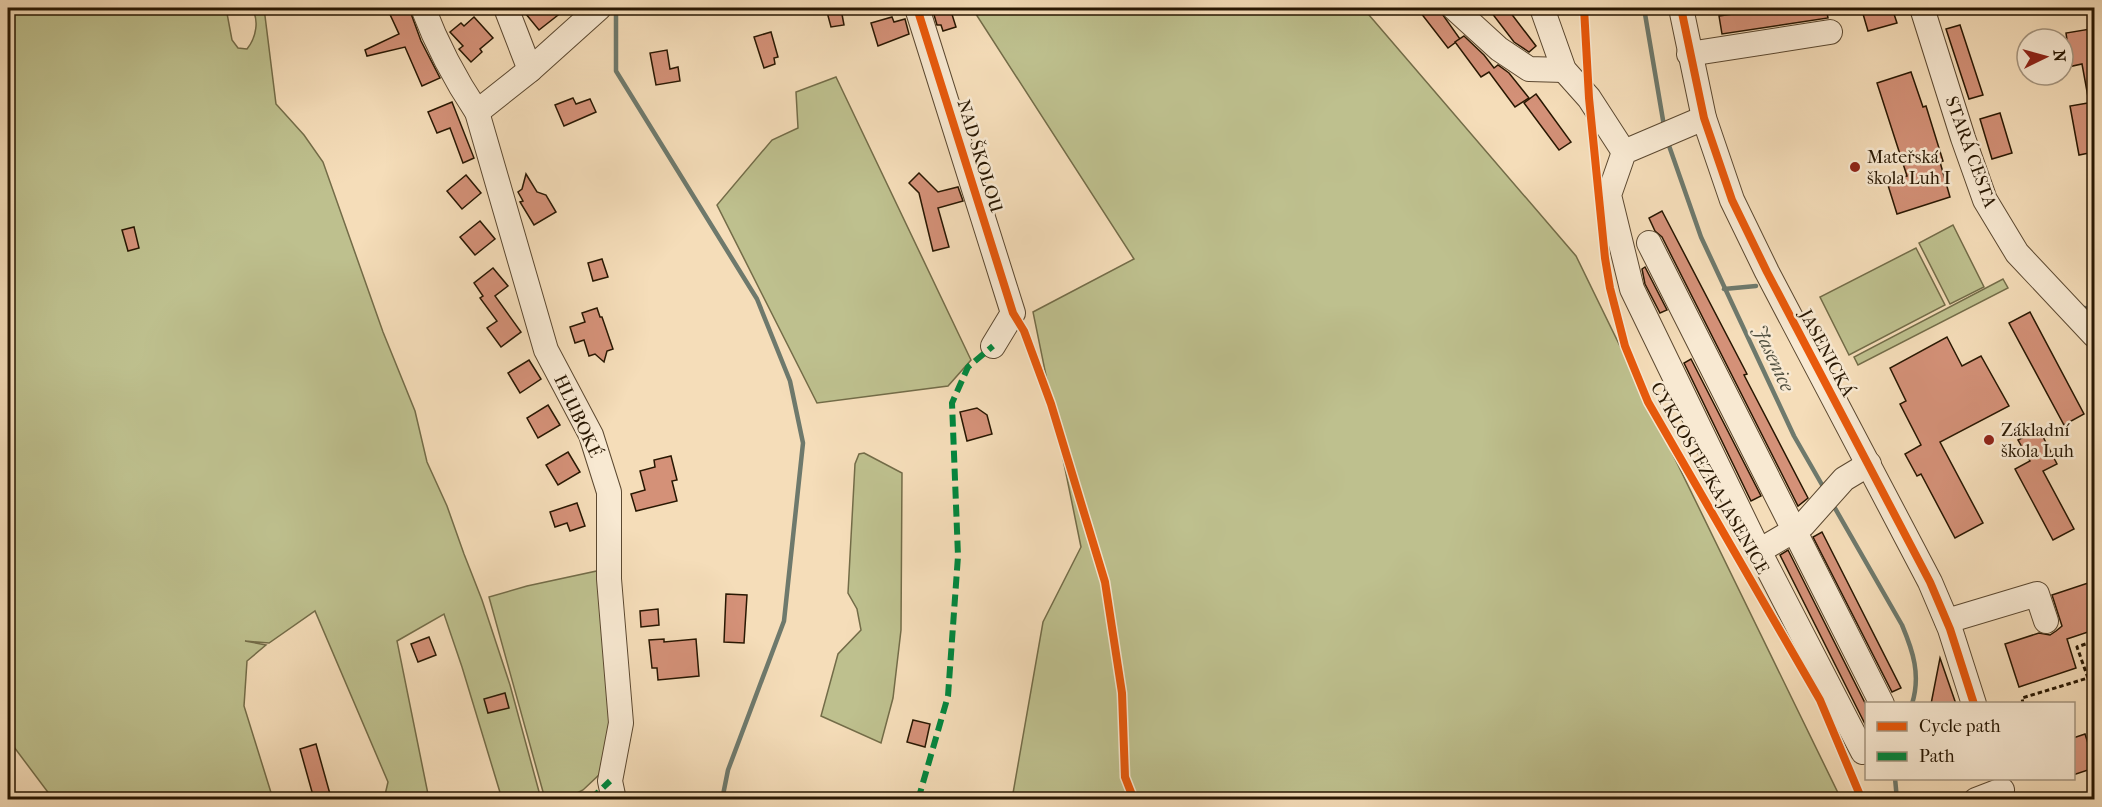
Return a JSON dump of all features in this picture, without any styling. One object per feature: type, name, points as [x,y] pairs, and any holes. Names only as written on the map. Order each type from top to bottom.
[{"type":"street","name":"HLUBOKÉ","points":[[423,8],[435,39],[462,90],[477,112],[546,350],[591,435],[609,492],[609,579],[621,723],[610,781],[614,800]]},
{"type":"street","points":[[506,8],[530,70]]},
{"type":"street","points":[[477,112],[530,70],[599,8]]},
{"type":"street","name":"NAD ŠKOLOU","points":[[917,8],[1013,313],[993,346]]},
{"type":"street","points":[[1454,8],[1499,49],[1529,69],[1564,70]]},
{"type":"street","points":[[1542,8],[1564,70],[1589,98],[1624,153]]},
{"type":"street","name":"JASENICKÁ","points":[[1682,8],[1689,54],[1704,117],[1732,200],[1750,239],[1917,555],[1947,621],[1973,702]]},
{"type":"street","name":"STARÁ CESTA","points":[[1922,8],[1985,200],[2018,253],[2094,335]]},
{"type":"street","points":[[1689,54],[1830,32]]},
{"type":"street","points":[[1704,117],[1624,153],[1609,195],[1632,289],[1759,550],[1863,752]]},
{"type":"street","points":[[1648,243],[1796,530],[1881,702]]},
{"type":"street","points":[[1759,550],[1796,530],[1836,486],[1851,473],[1869,464]]},
{"type":"street","points":[[1947,621],[2037,594],[2046,621]]},
{"type":"street","points":[[1976,800],[2002,789]]},
{"type":"path","points":[[2023,702],[2022,698],[2088,678],[2077,647],[2094,641]]},
{"type":"green space","points":[[8,8],[226,8],[232,40],[238,48],[247,49],[253,40],[256,28],[254,12],[251,8],[264,8],[276,104],[304,135],[323,162],[383,332],[415,411],[427,462],[447,506],[482,600],[510,685],[541,799],[502,799],[444,614],[397,641],[429,799],[384,799],[388,782],[315,611],[269,643],[245,641],[266,645],[247,661],[244,706],[273,799],[53,799],[8,739]]},
{"type":"green space","points":[[972,8],[1363,8],[1576,256],[1841,799],[1012,799],[1043,622],[1081,547],[1033,312],[1134,259]]},
{"type":"green space","points":[[836,77],[971,360],[948,386],[817,403],[717,205],[772,140],[798,128],[796,92]]},
{"type":"green space","points":[[1953,225],[1984,287],[1950,304],[1919,243]]},
{"type":"green space","points":[[1916,248],[1945,305],[1849,355],[1820,297]]},
{"type":"green space","points":[[2003,279],[2008,288],[1858,365],[1854,357]]},
{"type":"green space","points":[[864,453],[902,473],[901,630],[893,698],[881,743],[821,716],[838,654],[861,630],[857,609],[848,593],[855,464],[859,454]]},
{"type":"green space","points":[[606,569],[611,747],[602,772],[583,790],[565,799],[545,799],[489,597],[527,586]]},
{"type":"building","points":[[387,8],[409,8],[421,41],[440,78],[422,86],[405,47],[367,56],[365,50],[399,34]]},
{"type":"building","points":[[521,8],[567,8],[539,30]]},
{"type":"building","points":[[932,8],[950,8],[956,27],[943,31],[941,25],[937,25]]},
{"type":"building","points":[[1417,8],[1438,8],[1460,39],[1448,48]]},
{"type":"building","points":[[1488,8],[1507,8],[1536,46],[1529,52],[1514,42]]},
{"type":"building","points":[[1774,8],[1826,8],[1828,18],[1722,34],[1719,16]]},
{"type":"building","points":[[1863,8],[1892,8],[1897,23],[1868,31]]},
{"type":"building","points":[[841,9],[844,25],[831,27],[827,12]]},
{"type":"building","points":[[474,17],[493,38],[480,49],[482,52],[471,62],[459,49],[463,46],[450,32],[461,23],[464,26]]},
{"type":"building","points":[[892,17],[894,22],[905,19],[909,34],[878,46],[871,23]]},
{"type":"building","points":[[1960,25],[1983,95],[1969,99],[1946,29]]},
{"type":"building","points":[[2090,29],[2094,57],[2094,97],[2088,97],[2082,64],[2075,66],[2075,32]]},
{"type":"building","points":[[771,32],[778,57],[774,58],[775,64],[764,68],[754,37]]},
{"type":"building","points":[[1464,36],[1494,68],[1498,65],[1509,73],[1529,98],[1515,107],[1489,72],[1481,77],[1455,42]]},
{"type":"building","points":[[667,50],[670,69],[678,67],[680,81],[656,85],[650,53]]},
{"type":"building","points":[[1911,72],[1923,107],[1926,106],[1943,161],[1940,162],[1950,197],[1897,214],[1887,182],[1907,176],[1877,83]]},
{"type":"building","points":[[1536,94],[1571,142],[1559,150],[1524,103]]},
{"type":"building","points":[[573,98],[576,104],[590,99],[596,112],[564,126],[555,105]]},
{"type":"building","points":[[452,102],[474,158],[463,163],[450,128],[437,133],[428,112]]},
{"type":"building","points":[[2094,102],[2094,152],[2079,155],[2070,106]]},
{"type":"building","points":[[2000,113],[2012,153],[1992,159],[1980,119]]},
{"type":"building","points":[[919,173],[938,192],[958,187],[963,201],[938,208],[949,247],[933,251],[919,193],[909,183]]},
{"type":"building","points":[[526,174],[537,192],[546,195],[556,212],[534,225],[520,202],[523,201],[518,192],[522,189]]},
{"type":"building","points":[[466,175],[481,193],[462,209],[447,191]]},
{"type":"building","points":[[1662,211],[1747,374],[1744,375],[1808,498],[1798,506],[1662,237],[1655,231],[1649,218]]},
{"type":"building","points":[[480,221],[495,239],[475,255],[460,237]]},
{"type":"building","points":[[134,227],[139,248],[128,251],[122,230]]},
{"type":"building","points":[[602,259],[608,277],[593,281],[588,263]]},
{"type":"building","points":[[1645,267],[1667,310],[1660,313],[1645,284],[1642,269]]},
{"type":"building","points":[[493,268],[508,286],[495,296],[521,332],[501,347],[487,328],[497,321],[480,298],[483,296],[474,283]]},
{"type":"building","points":[[597,308],[613,349],[607,351],[604,362],[595,354],[589,356],[584,340],[575,343],[570,327],[585,322],[582,313]]},
{"type":"building","points":[[2030,312],[2084,414],[2064,425],[2009,323]]},
{"type":"building","points":[[1947,337],[1962,366],[1981,356],[2009,406],[1940,442],[1983,523],[1955,538],[1921,474],[1917,476],[1905,454],[1921,445],[1900,404],[1906,401],[1890,368]]},
{"type":"building","points":[[1691,359],[1761,496],[1751,501],[1684,363]]},
{"type":"building","points":[[529,360],[541,379],[520,393],[508,373]]},
{"type":"building","points":[[548,405],[560,425],[538,438],[527,418]]},
{"type":"building","points":[[977,408],[987,415],[992,434],[967,441],[960,412]]},
{"type":"building","points":[[2039,429],[2057,464],[2043,471],[2074,529],[2053,540],[2015,469],[2030,461],[2018,440]]},
{"type":"building","points":[[568,452],[580,472],[558,485],[546,465]]},
{"type":"building","points":[[671,456],[677,480],[672,481],[677,501],[636,511],[631,494],[645,490],[640,471],[655,467],[654,460]]},
{"type":"building","points":[[577,503],[585,526],[570,531],[567,523],[555,527],[550,512]]},
{"type":"building","points":[[1822,532],[1901,688],[1892,692],[1813,537]]},
{"type":"building","points":[[1788,550],[1865,703],[1865,724],[1780,555]]},
{"type":"building","points":[[2094,581],[2094,630],[2067,639],[2076,668],[2019,687],[2005,644],[2039,633],[2050,635],[2056,631],[2062,626],[2052,595]]},
{"type":"building","points":[[726,594],[747,595],[744,643],[724,642]]},
{"type":"building","points":[[658,609],[659,625],[641,627],[640,611]]},
{"type":"building","points":[[429,637],[436,655],[418,662],[411,644]]},
{"type":"building","points":[[664,639],[664,642],[696,639],[699,676],[658,680],[657,668],[652,668],[649,640]]},
{"type":"building","points":[[1940,658],[1955,702],[1931,702]]},
{"type":"building","points":[[505,693],[509,708],[488,713],[484,699]]},
{"type":"building","points":[[913,720],[930,724],[925,747],[907,742]]},
{"type":"building","points":[[2085,734],[2094,768],[2075,774],[2075,737]]},
{"type":"building","points":[[316,744],[330,794],[314,799],[300,749]]},
{"type":"waterway","points":[[616,8],[616,71],[757,299],[790,381],[803,443],[784,621],[728,770],[722,800]]},
{"type":"waterway","name":"Jasenice","points":[[1644,8],[1664,126]]},
{"type":"waterway","name":"Jasenice","points":[[1667,140],[1701,237],[1794,436],[1825,490]]},
{"type":"waterway","points":[[1724,289],[1756,286]]},
{"type":"waterway","points":[[2084,308],[2094,309]]},
{"type":"waterway","name":"Jasenice","points":[[1832,503],[1902,625],[1916,673],[1913,702]]},
{"type":"waterway","name":"Jasenice","points":[[1895,780],[1897,800]]},
{"type":"marked path","points":[[918,800],[948,696],[958,556],[952,403],[968,367],[993,346]]},
{"type":"marked path","points":[[590,800],[610,781]]},
{"type":"cycle path","points":[[917,8],[1013,313],[1024,331],[1051,404],[1105,582],[1122,693],[1125,777],[1134,800]]},
{"type":"cycle path","name":"CYKLOSTEZKA JASENICE","points":[[1584,8],[1589,98],[1605,258],[1625,346],[1648,402],[1820,700],[1862,800]]},
{"type":"cycle path","points":[[1681,8],[1704,118],[1732,200],[1767,272],[1930,582],[1950,629],[1973,702]]},
{"type":"place","name":"Mateřská škola Luh I","points":[[1855,167]]},
{"type":"place","name":"Základní škola Luh","points":[[1989,440]]}]
